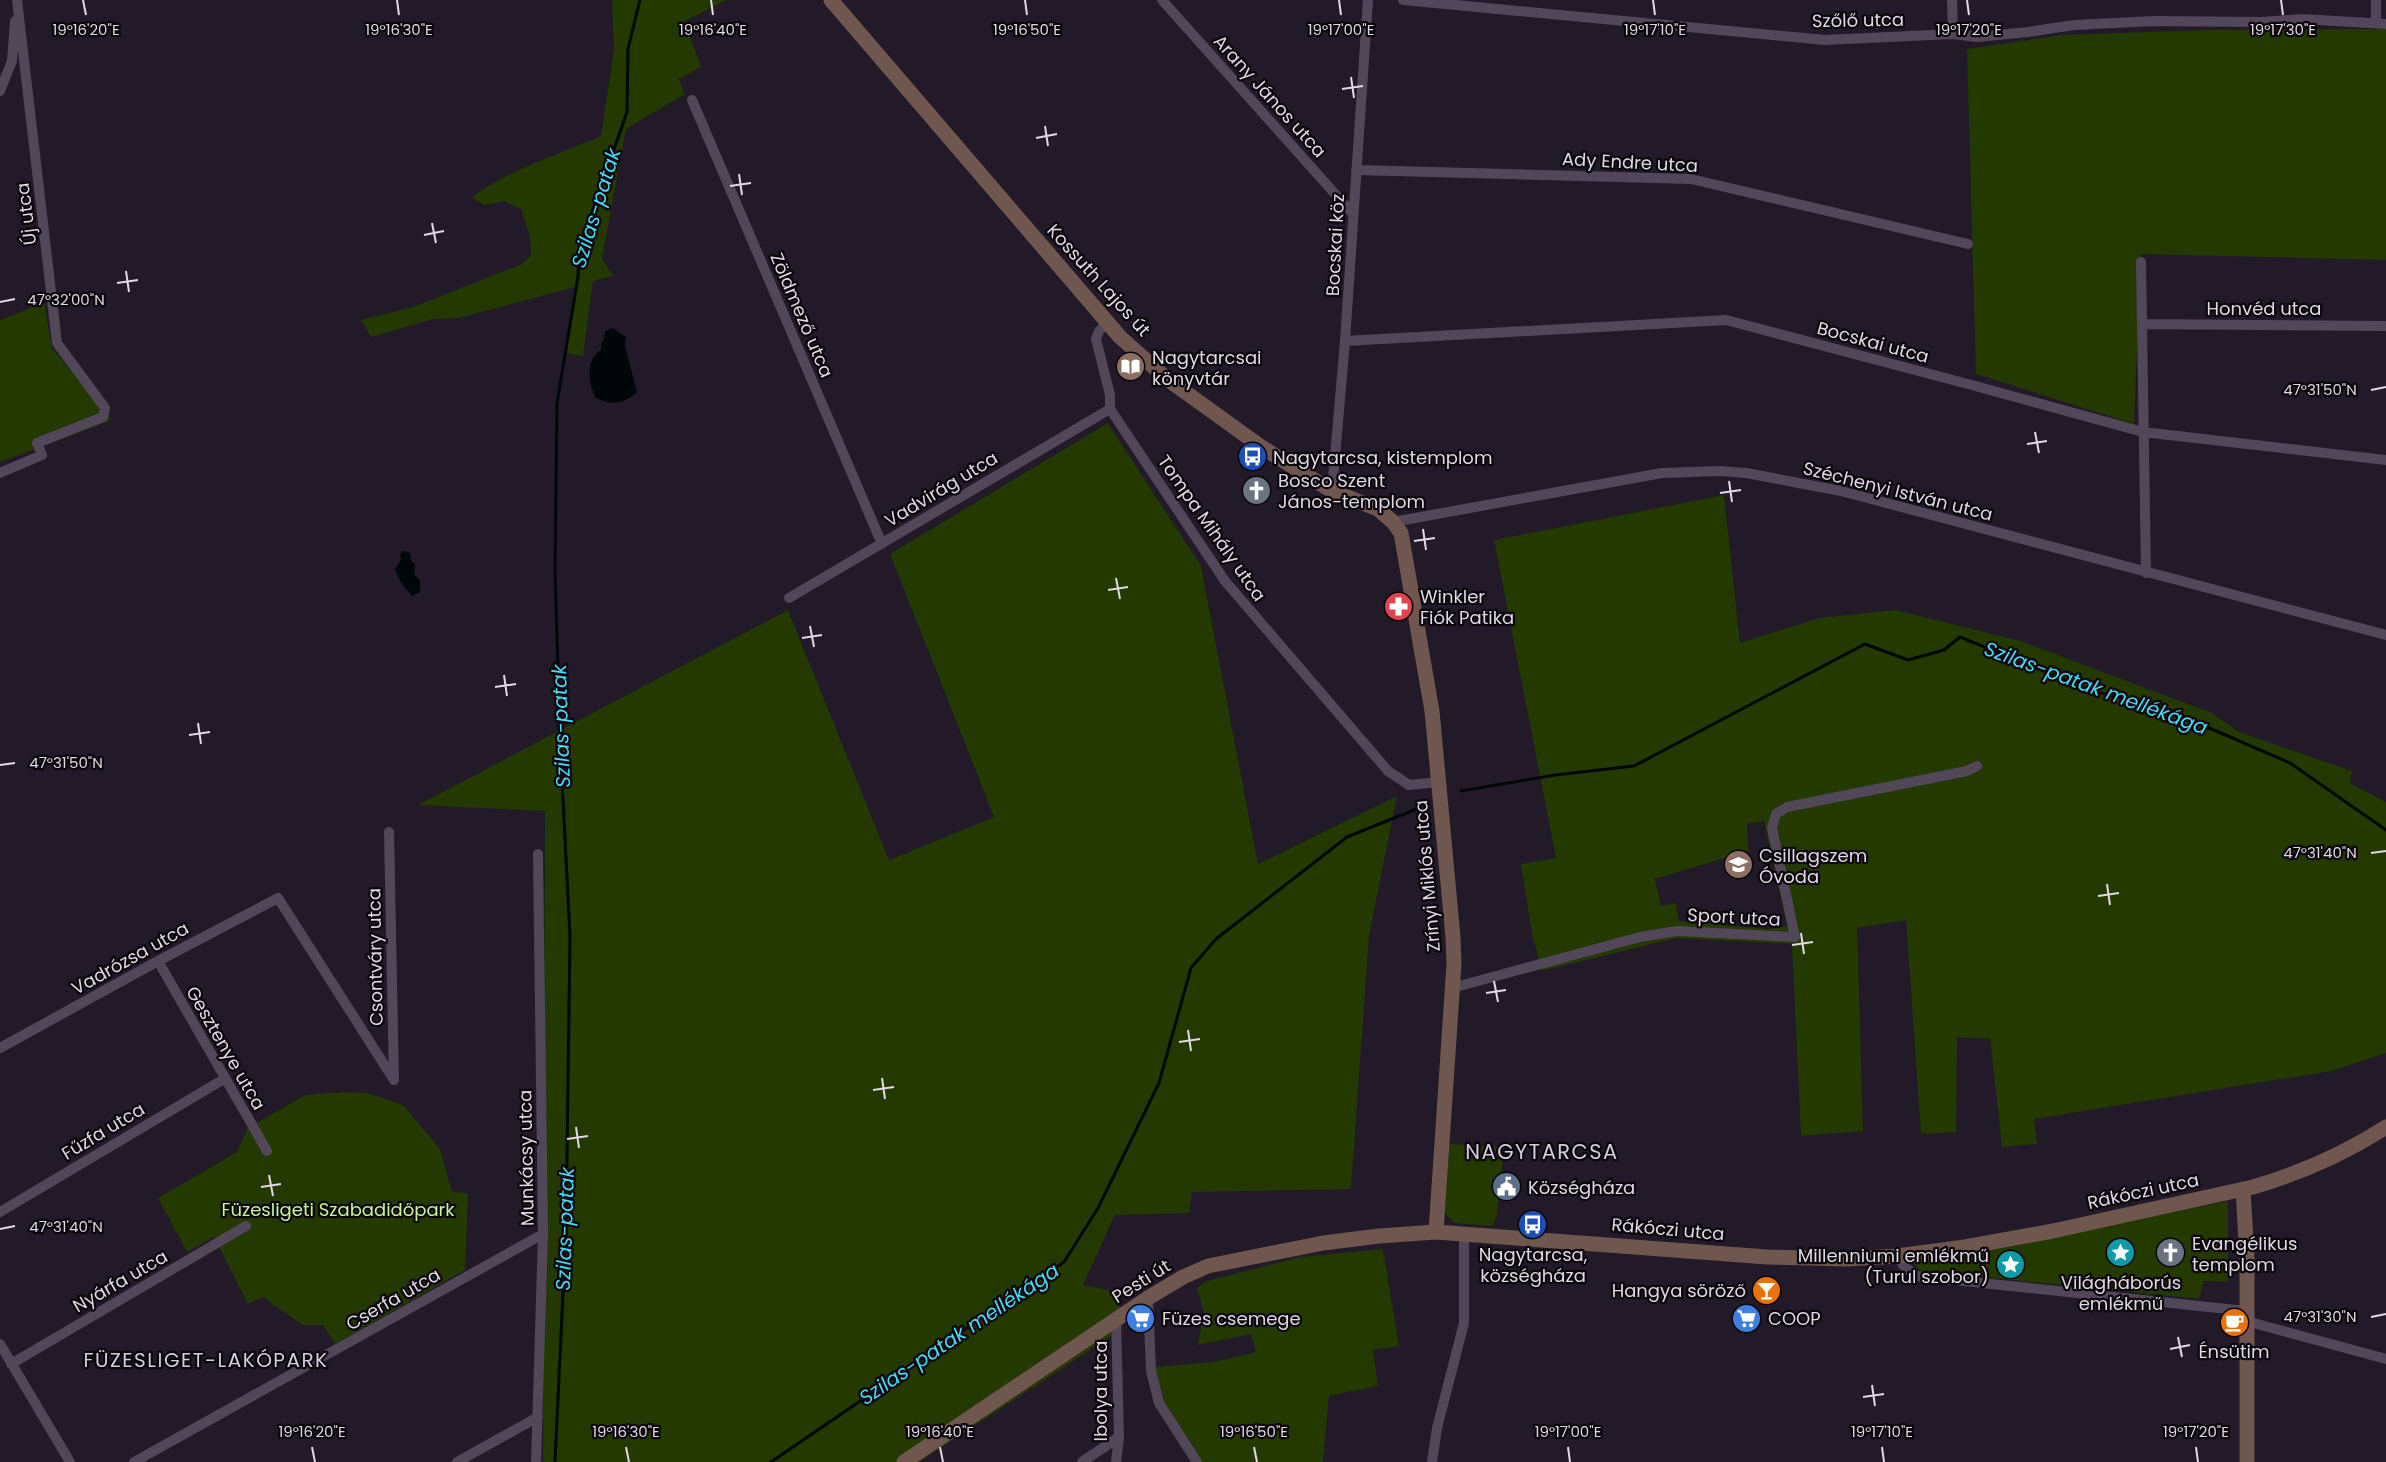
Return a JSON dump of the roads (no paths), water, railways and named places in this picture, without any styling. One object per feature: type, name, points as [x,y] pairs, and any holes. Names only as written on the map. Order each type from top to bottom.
[{"type":"main road","name":"Kossuth Lajos út","points":[[831,0],[1108,322],[1167,379],[1263,448],[1332,491],[1378,509],[1394,522]]},
{"type":"main road","name":"Zrínyi Miklós utca","points":[[1394,522],[1401,533],[1405,552],[1432,711],[1453,937],[1452,988],[1436,1232]]},
{"type":"main road","name":"Rákóczi utca","points":[[1436,1232],[1767,1257],[1847,1259],[1897,1256],[1965,1247],[2053,1231],[2243,1189],[2310,1168],[2343,1153],[2386,1126]]},
{"type":"main road","points":[[2243,1189],[2247,1258],[2247,1462]]},
{"type":"main road","name":"Pesti út","points":[[904,1462],[1148,1298],[1183,1277],[1208,1266],[1323,1243],[1436,1232]]},
{"type":"street","points":[[0,91],[12,61],[17,0]]},
{"type":"street","name":"Új utca","points":[[0,473],[42,455],[37,443],[103,417],[105,408],[57,343],[17,0]]},
{"type":"street","name":"Arany János utca","points":[[1162,0],[1353,214]]},
{"type":"street","name":"Bocskai köz","points":[[1332,491],[1345,341],[1368,0]]},
{"type":"street","name":"Szőlő utca","points":[[1403,0],[1825,40],[1953,34],[1977,37],[2074,25],[2154,21],[2260,22],[2302,19],[2381,23]]},
{"type":"street","points":[[1952,0],[1953,34]]},
{"type":"street","points":[[2376,0],[2381,23]]},
{"type":"street","name":"Zöldmező utca","points":[[692,100],[882,544]]},
{"type":"street","name":"Ady Endre utca","points":[[1356,170],[1691,179],[1968,244]]},
{"type":"street","points":[[2141,262],[2146,573]]},
{"type":"street","name":"Bocskai utca","points":[[1345,341],[1726,321],[2143,432],[2386,460]]},
{"type":"street","name":"Tompa Mihály utca","points":[[1108,322],[1099,330],[1096,339],[1110,395],[1110,409],[1225,581],[1361,743],[1388,771],[1409,785],[1439,785]]},
{"type":"street","name":"Honvéd utca","points":[[2142,324],[2386,326]]},
{"type":"street","name":"Vadvirág utca","points":[[789,598],[1110,409]]},
{"type":"street","name":"Széchenyi István utca","points":[[1394,522],[1662,473],[1737,472],[1841,491],[2386,635]]},
{"type":"street","name":"Sport utca","points":[[1452,988],[1640,937],[1667,932],[1795,937],[1772,828],[1776,814],[1787,807],[1966,771],[1977,766]]},
{"type":"street","name":"Csontváry utca","points":[[278,898],[394,1080],[389,832]]},
{"type":"street","name":"Munkácsy utca","points":[[536,1462],[543,1234],[538,854]]},
{"type":"street","name":"Vadrózsa utca","points":[[0,1048],[278,898]]},
{"type":"street","name":"Gesztenye utca","points":[[158,961],[267,1151]]},
{"type":"street","name":"Fűzfa utca","points":[[0,1212],[224,1078]]},
{"type":"street","name":"Nyárfa utca","points":[[11,1364],[246,1226]]},
{"type":"street","points":[[1432,1462],[1437,1428],[1464,1323],[1464,1233]]},
{"type":"street","name":"Cserfa utca","points":[[134,1462],[543,1234]]},
{"type":"street","points":[[1897,1256],[1903,1265],[1916,1276],[2246,1316],[2386,1359]]},
{"type":"street","points":[[1148,1298],[1151,1371],[1159,1403],[1197,1462]]},
{"type":"street","name":"Ibolya utca","points":[[1116,1319],[1119,1437],[1116,1462]]},
{"type":"street","points":[[0,1344],[70,1462]]},
{"type":"street","points":[[457,1462],[538,1417]]},
{"type":"street","points":[[1082,1462],[1119,1437]]},
{"type":"waterway","name":"Szilas-patak","points":[[555,1462],[566,1230],[570,936],[555,573],[557,403],[578,277],[579,250],[627,112],[628,49],[640,0]]},
{"type":"waterway","name":"Szilas-patak mellékága","points":[[1461,791],[1555,775],[1634,766],[1865,644],[1908,660],[1944,650],[1960,637],[2092,691],[2145,703],[2290,763],[2386,830]]},
{"type":"waterway","name":"Szilas-patak mellékága","points":[[771,1462],[1064,1262],[1098,1208],[1159,1083],[1191,968],[1216,939],[1347,837],[1419,808]]},
{"type":"place","name":"Nagytarcsai könyvtár","points":[[1131,367]]},
{"type":"place","name":"Nagytarcsa, kistemplom","points":[[1252,457]]},
{"type":"place","name":"Bosco Szent János-templom","points":[[1257,490]]},
{"type":"place","name":"Winkler Fiók Patika","points":[[1399,606]]},
{"type":"place","name":"Csillagszem Óvoda","points":[[1738,865]]},
{"type":"place","name":"Községháza","points":[[1507,1187]]},
{"type":"place","name":"Nagytarcsa, községháza","points":[[1533,1225]]},
{"type":"place","name":"Világháborús emlékmű","points":[[2121,1253]]},
{"type":"place","name":"Evangélikus templom","points":[[2171,1253]]},
{"type":"place","name":"Millenniumi emlékmű (Turul szobor)","points":[[2010,1265]]},
{"type":"place","name":"Hangya söröző","points":[[1767,1290]]},
{"type":"place","name":"Füzes csemege","points":[[1141,1318]]},
{"type":"place","name":"COOP","points":[[1747,1318]]},
{"type":"place","name":"Énsütim","points":[[2234,1322]]},
{"type":"district","name":"NAGYTARCSA","points":[[1542,1151]]},
{"type":"district","name":"FÜZESLIGET-LAKÓPARK","points":[[206,1360]]},
{"type":"park label","name":"Füzesligeti Szabadidőpark","points":[[338,1209]]}]
